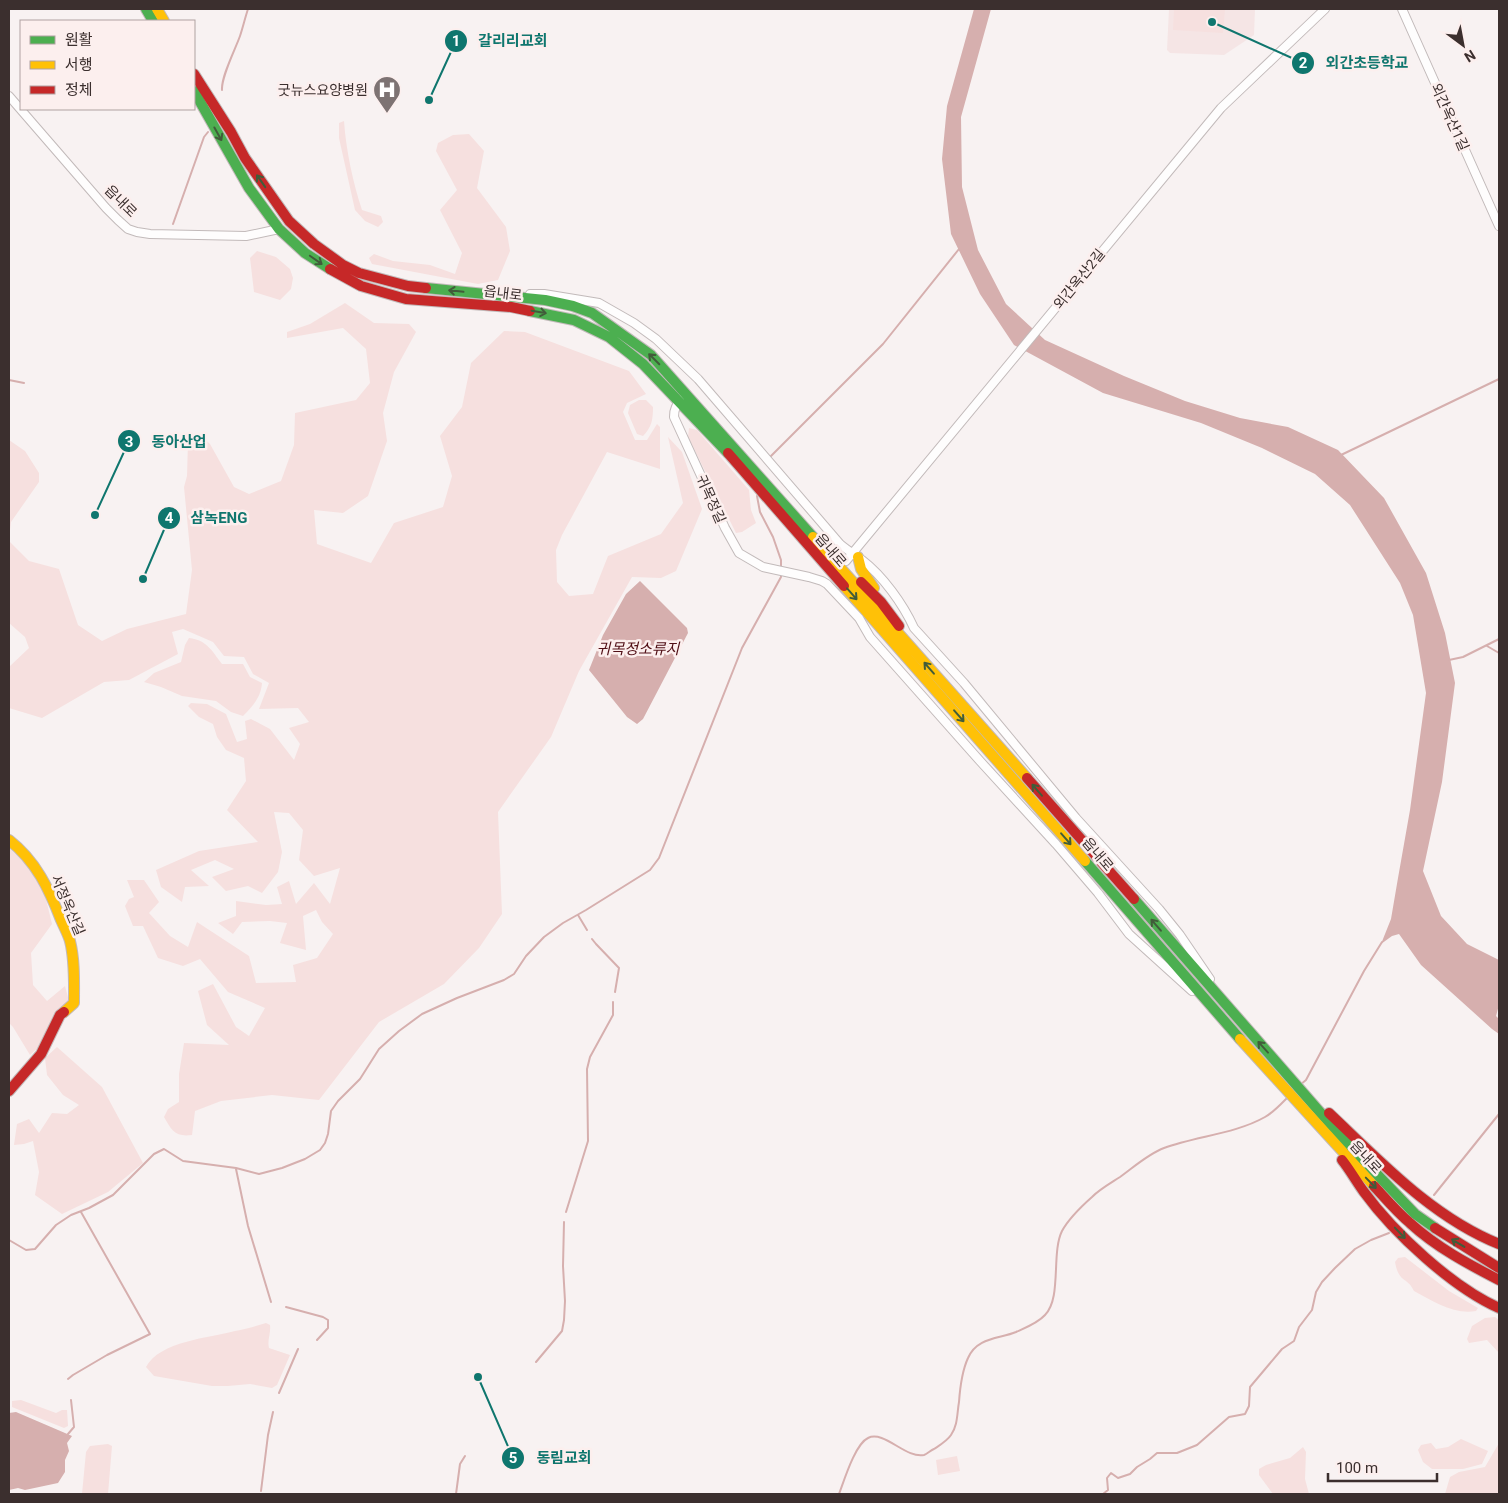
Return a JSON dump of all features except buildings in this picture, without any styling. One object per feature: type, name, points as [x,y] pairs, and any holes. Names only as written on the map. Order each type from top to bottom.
[{"type":"street","points":[[146,9],[152,20]]},
{"type":"street","points":[[157,9],[163,20]]},
{"type":"street","name":"외간옥산2길","points":[[841,562],[855,556],[1042,324],[1221,108],[1325,9]]},
{"type":"street","name":"외간옥산1길","points":[[1402,9],[1499,226]]},
{"type":"street","name":"읍내로","points":[[195,76],[245,158],[289,221],[328,255],[359,273],[408,286],[545,300],[573,306],[592,313],[651,355],[726,451],[1247,1047],[1359,1170],[1410,1223],[1431,1240],[1473,1267],[1499,1280]]},
{"type":"street","points":[[195,93],[249,188],[278,229],[289,221]]},
{"type":"street","name":"읍내로","points":[[9,96],[20,109]]},
{"type":"street","name":"읍내로","points":[[21,110],[106,208],[128,229],[150,234],[246,236],[278,229],[324,266],[360,286],[406,299],[510,307],[574,320],[609,337],[683,398],[841,562],[905,640],[1346,1142],[1415,1214],[1448,1237],[1499,1268]]},
{"type":"street","points":[[498,295],[544,294],[599,303],[656,339],[698,379],[840,544],[870,568],[891,590],[914,628],[964,683],[1076,818],[1180,934],[1206,975],[1229,1000],[1231,1011]]},
{"type":"street","name":"귀목정길","points":[[683,398],[676,405],[674,417],[731,541],[739,553],[763,567],[825,579],[827,584],[859,618],[870,636],[1098,893],[1129,934],[1187,985],[1222,1025],[1247,1047]]},
{"type":"street","points":[[855,556],[860,568],[881,602]]},
{"type":"street","points":[[841,562],[881,602],[901,629],[905,640]]},
{"type":"street","name":"서정옥산길","points":[[9,840],[32,862],[50,891],[69,939],[74,986],[74,1003],[60,1015],[41,1054],[9,1091]]},
{"type":"street","points":[[1247,1047],[1286,1100],[1347,1166],[1364,1192],[1395,1229],[1413,1247],[1462,1286],[1485,1302],[1498,1304]]},
{"type":"street","points":[[1312,1103],[1328,1112],[1440,1214],[1474,1234],[1499,1244]]},
{"type":"shaded area","points":[[1169,9],[1255,9],[1254,35],[1224,55],[1170,53],[1167,50]]},
{"type":"shaded area","points":[[1174,9],[1225,9],[1223,33],[1173,30]]},
{"type":"shaded area","points":[[344,121],[350,166],[362,210],[381,216],[383,222],[378,227],[365,221],[355,210],[339,138],[339,123]]},
{"type":"shaded area","points":[[469,134],[484,151],[477,188],[506,227],[510,251],[498,280],[478,284],[372,264],[369,258],[374,254],[393,261],[430,265],[455,274],[462,253],[440,210],[457,190],[436,151],[438,143],[453,135]]},
{"type":"shaded area","points":[[257,251],[276,257],[290,269],[293,278],[291,289],[280,300],[254,292],[250,258]]},
{"type":"shaded area","points":[[345,303],[374,323],[409,324],[416,332],[394,372],[383,413],[387,441],[368,496],[343,513],[314,510],[317,544],[371,563],[394,523],[443,507],[452,476],[440,436],[462,407],[471,363],[504,331],[525,332],[629,371],[646,394],[627,403],[623,412],[635,440],[647,440],[657,424],[660,427],[660,469],[607,452],[562,535],[556,550],[557,582],[569,596],[593,594],[608,556],[661,534],[683,503],[668,437],[682,452],[702,509],[676,571],[661,578],[632,577],[579,671],[551,737],[498,812],[502,914],[479,948],[444,984],[379,1022],[319,1100],[272,1095],[221,1101],[195,1111],[192,1135],[182,1135],[172,1129],[164,1117],[168,1109],[179,1102],[179,1074],[184,1043],[229,1045],[207,1025],[198,991],[213,984],[236,1027],[249,1036],[265,1008],[228,992],[200,959],[183,966],[158,958],[143,926],[133,926],[125,906],[129,899],[134,897],[127,880],[144,880],[159,902],[149,913],[170,936],[188,947],[197,922],[249,956],[256,983],[296,982],[293,965],[317,958],[333,934],[322,922],[316,910],[303,916],[306,950],[280,943],[287,923],[270,921],[242,922],[233,934],[218,923],[236,916],[236,901],[266,905],[282,904],[277,887],[289,881],[296,904],[314,883],[330,904],[340,868],[314,876],[299,860],[303,830],[289,813],[274,812],[282,852],[278,872],[262,893],[248,886],[226,891],[212,877],[234,869],[215,860],[191,870],[209,886],[185,887],[182,902],[161,887],[156,870],[199,851],[258,842],[227,810],[246,781],[244,758],[226,750],[217,737],[213,724],[199,717],[188,706],[191,703],[207,704],[226,714],[237,742],[247,739],[245,721],[251,719],[270,729],[294,760],[300,744],[289,728],[309,722],[298,708],[259,709],[269,683],[253,674],[244,657],[224,656],[213,642],[183,629],[172,632],[178,654],[129,680],[104,682],[42,718],[9,708],[9,667],[29,648],[25,637],[9,623],[9,541],[29,561],[59,569],[78,625],[102,641],[127,629],[186,614],[192,570],[184,487],[187,476],[188,442],[199,434],[210,444],[234,487],[249,494],[281,481],[294,445],[295,413],[356,400],[370,383],[366,349],[343,328],[287,338],[287,332],[310,324]]},
{"type":"shaded area","points":[[639,400],[646,400],[653,407],[651,423],[643,436],[637,434],[628,413],[630,405]]},
{"type":"shaded area","points":[[689,428],[697,430],[749,490],[751,510],[756,523],[742,532],[736,533],[688,437]]},
{"type":"shaded area","points":[[9,440],[25,451],[39,473],[39,482],[11,522],[9,538]]},
{"type":"shaded area","points":[[189,638],[205,644],[222,664],[243,664],[250,677],[262,683],[256,701],[243,716],[231,712],[216,701],[182,696],[144,682],[154,673],[181,662],[185,645]]},
{"type":"shaded area","points":[[9,848],[28,866],[45,895],[52,924],[31,953],[33,985],[47,1001],[65,986],[69,1001],[54,1013],[40,1046],[30,1055],[9,1023]]},
{"type":"shaded area","points":[[57,1047],[102,1087],[143,1163],[108,1192],[62,1214],[35,1195],[39,1172],[33,1141],[14,1145],[17,1124],[29,1119],[39,1133],[52,1113],[67,1114],[79,1105],[63,1095],[47,1075],[45,1058]]},
{"type":"shaded area","points":[[1405,1257],[1449,1291],[1478,1308],[1476,1311],[1468,1312],[1452,1309],[1414,1291],[1409,1283],[1399,1274],[1395,1262],[1398,1258]]},
{"type":"shaded area","points":[[1495,1317],[1499,1320],[1499,1353],[1487,1340],[1469,1343],[1467,1339],[1472,1326],[1485,1318]]},
{"type":"shaded area","points":[[266,1323],[270,1325],[269,1348],[290,1355],[277,1385],[272,1388],[250,1384],[212,1386],[154,1376],[146,1367],[162,1351],[173,1346]]},
{"type":"shaded area","points":[[21,1400],[56,1413],[67,1410],[68,1426],[64,1428],[12,1407],[12,1401]]},
{"type":"shaded area","points":[[1461,1439],[1488,1451],[1482,1464],[1463,1469],[1432,1469],[1423,1462],[1418,1450],[1421,1445],[1431,1443],[1436,1449],[1448,1447]]},
{"type":"shaded area","points":[[1499,1443],[1499,1494],[1445,1494],[1450,1477],[1459,1472],[1485,1467]]},
{"type":"shaded area","points":[[108,1444],[112,1446],[108,1494],[82,1494],[86,1452],[90,1446]]},
{"type":"shaded area","points":[[1303,1447],[1306,1452],[1305,1479],[1309,1494],[1273,1494],[1259,1475],[1259,1469],[1290,1458]]},
{"type":"shaded area","points":[[957,1456],[960,1471],[938,1475],[936,1460]]},
{"type":"water","points":[[974,9],[991,9],[961,117],[962,187],[978,250],[1006,304],[1045,340],[1124,376],[1185,401],[1240,418],[1288,427],[1338,450],[1384,498],[1426,573],[1445,633],[1455,683],[1442,782],[1423,871],[1441,916],[1467,944],[1499,960],[1499,1005],[1496,1016],[1499,1019],[1499,1034],[1421,965],[1399,934],[1392,936],[1381,944],[1391,919],[1410,810],[1426,693],[1413,615],[1400,583],[1350,505],[1315,474],[1262,448],[1201,423],[1103,393],[1014,345],[980,294],[951,234],[942,159],[947,106]]},
{"type":"water","name":"귀목정소류지","points":[[640,581],[687,628],[688,633],[643,719],[637,724],[627,717],[589,670],[603,635],[626,594]]},
{"type":"water","points":[[16,1412],[72,1436],[67,1443],[69,1451],[65,1460],[65,1472],[58,1483],[25,1490],[18,1488],[9,1490],[9,1413]]},
{"type":"waterway","points":[[222,90],[226,71],[248,9]]},
{"type":"waterway","points":[[173,224],[204,137],[208,132]]},
{"type":"waterway","points":[[771,456],[883,344],[959,249]]},
{"type":"waterway","points":[[1341,455],[1499,379]]},
{"type":"waterway","points":[[9,380],[24,383]]},
{"type":"waterway","points":[[757,496],[760,512],[773,537],[781,560],[781,568]]},
{"type":"waterway","points":[[9,1240],[26,1250],[35,1249],[56,1225],[71,1215],[113,1195],[154,1154],[164,1149],[183,1161],[236,1168],[259,1174],[305,1159],[320,1150],[325,1143],[331,1111],[338,1101],[360,1079],[379,1049],[399,1031],[422,1014],[504,980],[514,974],[526,956],[544,937],[563,923],[650,870],[659,858],[742,648],[781,577],[781,573]]},
{"type":"waterway","points":[[1449,660],[1463,657],[1499,639]]},
{"type":"waterway","points":[[1487,646],[1499,653]]},
{"type":"waterway","points":[[578,915],[587,930]]},
{"type":"waterway","points":[[592,939],[619,968],[615,992]]},
{"type":"waterway","points":[[1300,1085],[1306,1080],[1364,971],[1382,942]]},
{"type":"waterway","points":[[566,1212],[588,1141],[587,1069],[590,1057],[613,1015],[613,1002]]},
{"type":"waterway","points":[[839,1494],[854,1455],[868,1438],[881,1438],[910,1453],[924,1455],[949,1437],[956,1423],[964,1368],[972,1351],[983,1342],[1023,1329],[1045,1315],[1053,1298],[1057,1251],[1062,1231],[1076,1213],[1095,1194],[1158,1151],[1176,1144],[1253,1123],[1271,1113],[1288,1097]]},
{"type":"waterway","points":[[1434,1195],[1499,1114]]},
{"type":"waterway","points":[[236,1169],[248,1226],[271,1302]]},
{"type":"waterway","points":[[68,1379],[107,1355],[150,1334],[81,1212]]},
{"type":"waterway","points":[[536,1362],[562,1331],[565,1301],[563,1266],[564,1222]]},
{"type":"waterway","points":[[1103,1494],[1108,1490],[1107,1478],[1111,1473],[1118,1478],[1130,1474],[1157,1453],[1177,1453],[1197,1445],[1229,1417],[1245,1414],[1249,1406],[1250,1387],[1282,1349],[1294,1341],[1299,1327],[1312,1310],[1316,1292],[1322,1282],[1355,1249],[1389,1233]]},
{"type":"waterway","points":[[286,1307],[328,1320],[328,1328],[317,1340]]},
{"type":"waterway","points":[[279,1393],[298,1349]]},
{"type":"waterway","points":[[68,1434],[74,1427],[71,1400]]},
{"type":"waterway","points":[[261,1491],[273,1412]]},
{"type":"waterway","points":[[456,1494],[460,1464],[465,1456]]},
{"type":"traffic: fast","points":[[146,9],[152,20]]},
{"type":"traffic: fast","points":[[195,93],[249,188],[279,229],[305,253],[330,269]]},
{"type":"traffic: fast","points":[[426,288],[545,300],[573,306],[592,313],[651,355],[813,537]]},
{"type":"traffic: fast","points":[[530,311],[574,320],[609,337],[643,364],[728,453]]},
{"type":"traffic: fast","points":[[1085,861],[1240,1039]]},
{"type":"traffic: fast","points":[[1134,899],[1346,1142],[1415,1214],[1435,1228]]},
{"type":"traffic: slow","points":[[157,9],[163,20]]},
{"type":"traffic: slow","points":[[813,537],[1027,778]]},
{"type":"traffic: slow","points":[[858,557],[861,569],[874,588]]},
{"type":"traffic: slow","points":[[844,586],[1085,861]]},
{"type":"traffic: slow","points":[[9,840],[27,857],[41,876],[69,938],[72,949],[74,1003],[64,1012]]},
{"type":"traffic: slow","points":[[1240,1039],[1374,1186]]},
{"type":"traffic: jam","points":[[195,76],[231,132],[245,158],[289,221],[314,244],[343,265],[359,273],[408,286],[426,288]]},
{"type":"traffic: jam","points":[[330,269],[361,286],[406,299],[511,307],[530,311]]},
{"type":"traffic: jam","points":[[728,453],[844,586]]},
{"type":"traffic: jam","points":[[861,582],[881,602],[899,626]]},
{"type":"traffic: jam","points":[[1027,778],[1134,899]]},
{"type":"traffic: jam","points":[[9,1091],[41,1054],[60,1015],[64,1012]]},
{"type":"traffic: jam","points":[[1329,1113],[1388,1169],[1429,1204],[1475,1233],[1499,1244]]},
{"type":"traffic: jam","points":[[1342,1160],[1376,1208],[1425,1258],[1462,1287],[1499,1308]]},
{"type":"traffic: jam","points":[[1374,1186],[1420,1232],[1464,1261],[1499,1280]]},
{"type":"traffic: jam","points":[[1435,1228],[1499,1268]]},
{"type":"place","name":"외간초등학교","points":[[1212,22]]},
{"type":"place","name":"갈리리교회","points":[[429,100]]},
{"type":"place","name":"굿뉴스요양병원","points":[[387,114]]},
{"type":"place","name":"동아산업","points":[[95,515]]},
{"type":"place","name":"삼녹ENG","points":[[143,579]]},
{"type":"place","name":"동림교회","points":[[478,1377]]}]
